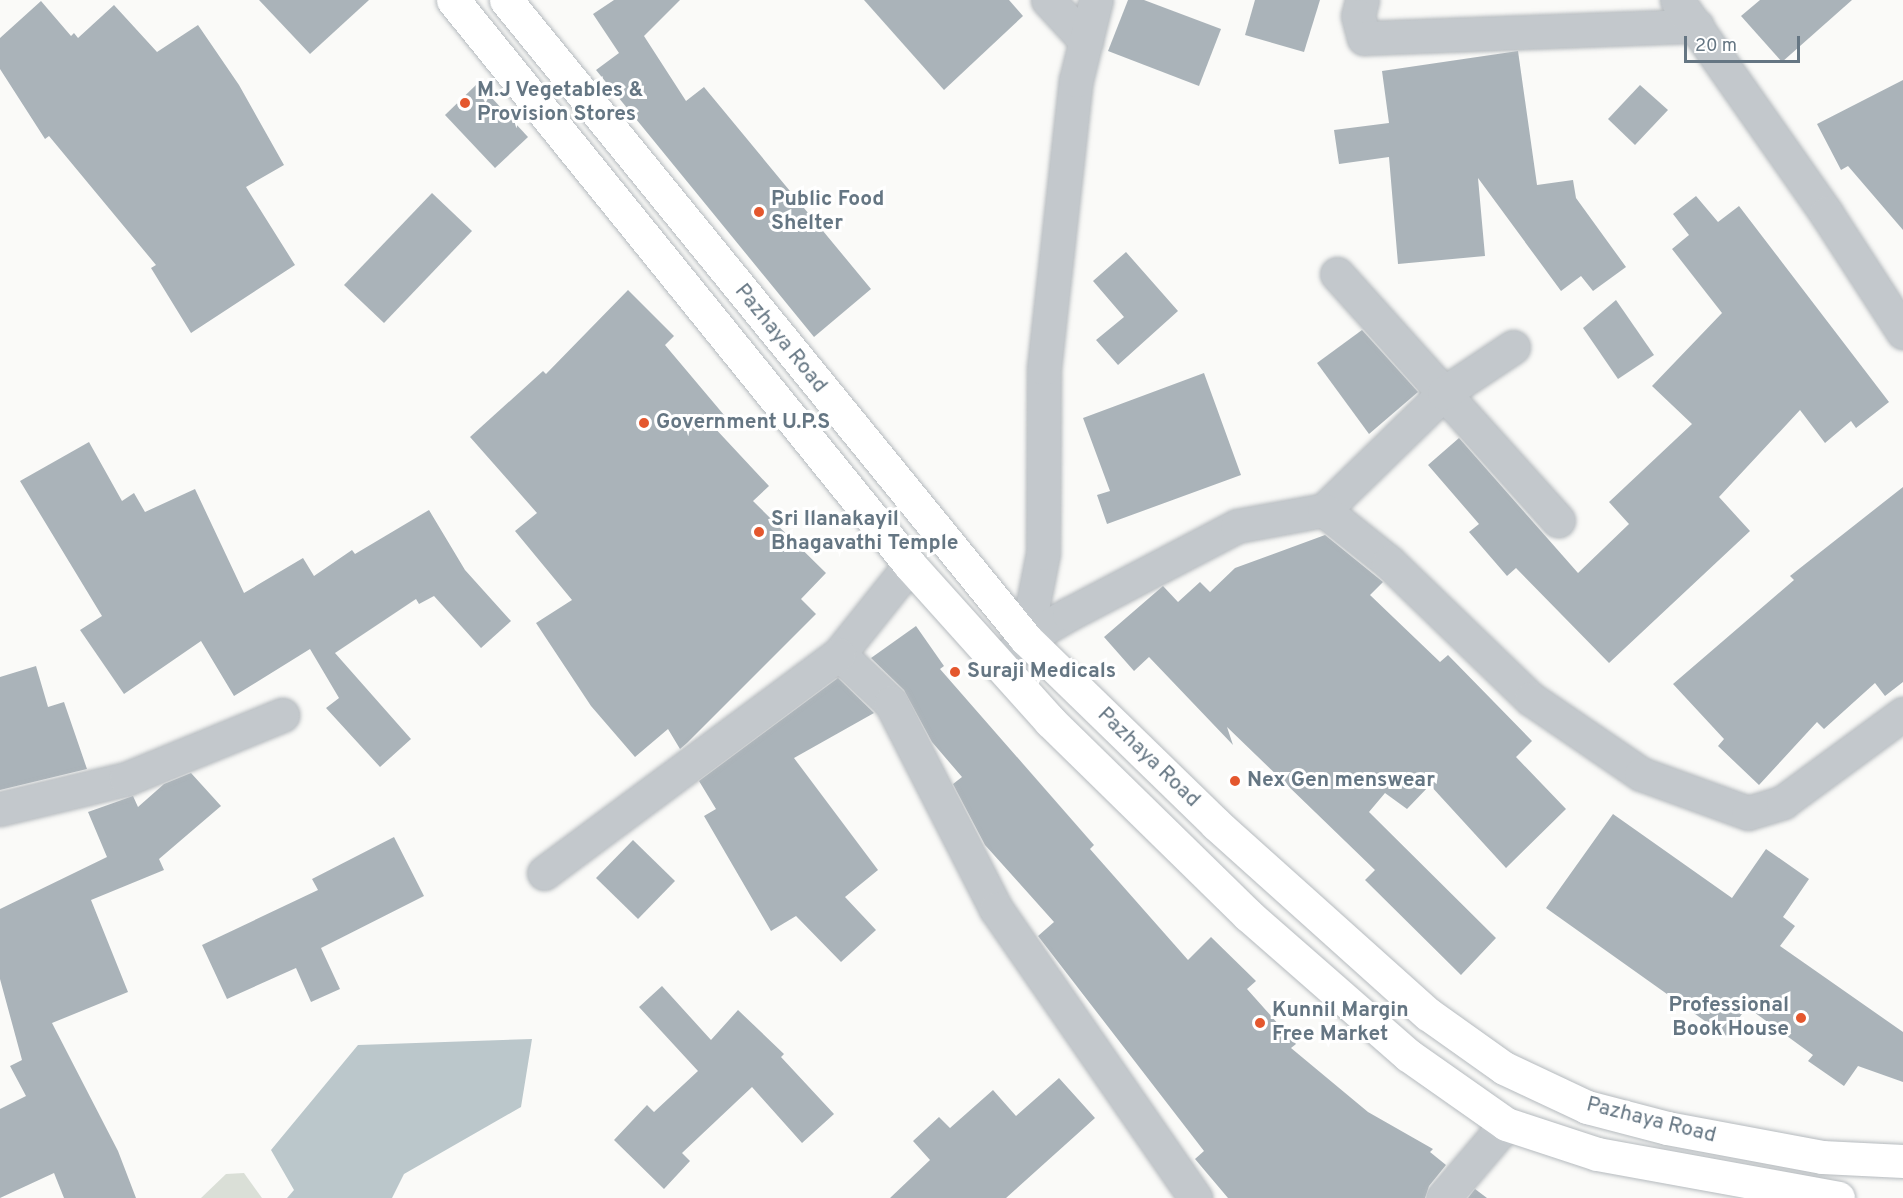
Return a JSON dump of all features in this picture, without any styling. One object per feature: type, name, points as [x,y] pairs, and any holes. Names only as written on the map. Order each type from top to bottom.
[{"type":"main road","points":[[453,0],[910,566],[1050,722],[1248,915],[1408,1055],[1506,1124],[1597,1154],[1838,1198]]},
{"type":"main road","name":"Pazhaya Road","points":[[507,0],[1026,639],[1216,824],[1428,1014],[1504,1068],[1587,1107],[1667,1128],[1822,1156],[1902,1159]]},
{"type":"street","points":[[1048,0],[1086,41]]},
{"type":"street","points":[[1026,639],[1043,553],[1044,368],[1076,80],[1096,0]]},
{"type":"street","points":[[1362,0],[1358,16],[1364,38],[1697,26]]},
{"type":"street","points":[[1677,0],[1898,311]]},
{"type":"street","points":[[1337,274],[1558,520]]},
{"type":"street","points":[[999,665],[1026,639],[1237,526],[1324,510],[1444,393],[1513,347]]},
{"type":"street","points":[[1324,510],[1389,562],[1531,699],[1641,774],[1748,813],[1783,802],[1903,714]]},
{"type":"street","points":[[544,873],[839,654],[910,566]]},
{"type":"street","points":[[839,654],[891,704],[996,909],[1195,1198]]},
{"type":"street","points":[[0,809],[126,779],[282,715]]},
{"type":"street","points":[[1443,1198],[1506,1124]]},
{"type":"shaded area","points":[[532,1039],[521,1107],[404,1174],[392,1198],[287,1198],[294,1190],[271,1150],[358,1045]]},
{"type":"shaded area","points":[[244,1173],[262,1198],[201,1198],[226,1174]]},
{"type":"building","points":[[259,0],[369,0],[310,54]]},
{"type":"building","name":"Public Food Shelter","points":[[614,0],[680,0],[644,36],[686,101],[704,87],[871,289],[814,337],[596,70],[619,53],[593,14]]},
{"type":"building","points":[[864,0],[1009,0],[1023,16],[944,90]]},
{"type":"building","points":[[1128,0],[1144,0],[1221,29],[1199,86],[1108,51]]},
{"type":"building","points":[[1255,0],[1320,0],[1304,52],[1245,35]]},
{"type":"building","points":[[1760,0],[1852,0],[1782,62],[1741,16]]},
{"type":"building","points":[[41,1],[71,36],[74,33],[78,38],[114,5],[157,52],[198,25],[239,85],[284,165],[246,187],[295,265],[191,333],[151,268],[156,265],[49,136],[45,139],[0,69],[0,38]]},
{"type":"building","points":[[1518,51],[1537,185],[1573,180],[1576,198],[1626,267],[1593,291],[1581,276],[1561,291],[1478,178],[1485,256],[1398,264],[1389,157],[1339,164],[1334,130],[1389,123],[1382,71]]},
{"type":"building","points":[[1903,80],[1903,230],[1848,166],[1841,170],[1817,124]]},
{"type":"building","points":[[478,83],[528,137],[495,168],[445,115]]},
{"type":"building","points":[[1640,85],[1668,110],[1635,145],[1608,119]]},
{"type":"building","points":[[432,193],[472,231],[384,323],[344,285]]},
{"type":"building","points":[[1696,196],[1718,222],[1739,206],[1889,402],[1856,428],[1851,421],[1825,443],[1800,410],[1719,497],[1750,531],[1609,663],[1516,568],[1507,576],[1469,532],[1479,524],[1428,465],[1459,438],[1578,573],[1629,524],[1609,502],[1692,424],[1652,386],[1722,313],[1672,249],[1689,235],[1673,214]]},
{"type":"building","points":[[1126,252],[1178,311],[1118,365],[1096,340],[1124,317],[1093,281]]},
{"type":"building","points":[[628,290],[674,336],[665,345],[724,415],[712,425],[769,486],[753,501],[826,573],[801,599],[816,614],[687,743],[680,749],[668,729],[635,757],[591,706],[536,623],[572,600],[515,531],[537,513],[470,437],[543,371],[546,374]]},
{"type":"building","points":[[1616,300],[1654,355],[1618,379],[1583,328]]},
{"type":"building","points":[[1362,330],[1418,392],[1369,434],[1317,363]]},
{"type":"building","points":[[1204,373],[1241,475],[1107,524],[1097,495],[1110,491],[1083,418]]},
{"type":"building","points":[[89,442],[122,501],[134,493],[145,512],[195,489],[244,593],[303,558],[314,576],[352,550],[355,554],[429,510],[465,570],[511,621],[481,648],[434,596],[419,604],[416,599],[335,653],[411,739],[380,767],[326,708],[339,698],[310,649],[234,696],[201,641],[124,694],[80,630],[102,616],[20,481]]},
{"type":"building","points":[[1903,487],[1903,682],[1885,696],[1875,683],[1824,729],[1817,722],[1759,785],[1718,746],[1724,739],[1673,684],[1794,580],[1790,576]]},
{"type":"building","points":[[1325,535],[1383,582],[1370,595],[1440,662],[1448,655],[1532,741],[1516,757],[1566,809],[1506,868],[1430,785],[1407,809],[1385,793],[1369,812],[1496,938],[1461,975],[1365,880],[1375,870],[1227,727],[1233,745],[1149,657],[1134,671],[1104,637],[1163,586],[1178,602],[1200,582],[1210,592],[1235,568]]},
{"type":"building","points":[[916,626],[944,666],[940,669],[1094,845],[1090,849],[1188,960],[1211,937],[1256,981],[1247,989],[1296,1044],[1291,1048],[1368,1112],[1433,1149],[1430,1152],[1446,1165],[1429,1186],[1425,1198],[1228,1198],[1195,1159],[1204,1151],[1038,936],[1054,922],[985,845],[953,784],[962,777],[932,742],[904,690],[871,658]]},
{"type":"building","points":[[36,666],[48,707],[64,702],[87,769],[0,790],[0,677]]},
{"type":"building","points":[[838,678],[874,713],[794,758],[878,870],[845,897],[876,930],[841,962],[796,916],[771,931],[704,816],[716,809],[699,781]]},
{"type":"building","points":[[191,773],[221,806],[159,859],[164,870],[91,900],[128,992],[52,1023],[118,1151],[136,1198],[64,1198],[54,1173],[0,1198],[0,1109],[26,1096],[10,1066],[22,1060],[0,979],[0,909],[107,857],[88,812],[133,796],[138,807],[164,784]]},
{"type":"building","points":[[1613,814],[1732,898],[1766,849],[1809,879],[1783,917],[1795,926],[1780,946],[1903,1032],[1903,1082],[1858,1066],[1844,1086],[1808,1061],[1813,1055],[1747,1007],[1726,1036],[1546,908]]},
{"type":"building","points":[[394,837],[424,896],[321,948],[340,989],[311,1002],[296,968],[227,999],[202,945],[318,890],[312,879]]},
{"type":"building","points":[[633,840],[675,881],[638,919],[596,878]]},
{"type":"building","points":[[662,986],[711,1040],[738,1010],[784,1054],[781,1057],[834,1114],[802,1143],[752,1087],[682,1153],[690,1161],[664,1189],[614,1140],[647,1105],[654,1112],[698,1071],[639,1007]]},
{"type":"building","points":[[1059,1078],[1095,1118],[1006,1198],[890,1198],[930,1160],[913,1141],[939,1117],[950,1128],[993,1090],[1016,1116]]},
{"type":"building","points":[[1475,1189],[1487,1198],[1468,1198]]},
{"type":"place","name":"M.J Vegetables & Provision Stores","points":[[465,103]]},
{"type":"place","name":"Public Food Shelter","points":[[759,212]]},
{"type":"place","name":"Government U.P.S","points":[[644,423]]},
{"type":"place","name":"Sri Ilanakayil Bhagavathi Temple","points":[[759,532]]},
{"type":"place","name":"Suraji Medicals","points":[[955,672]]},
{"type":"place","name":"Nex Gen menswear","points":[[1235,781]]},
{"type":"place","name":"Professional Book House","points":[[1801,1018]]},
{"type":"place","name":"Kunnil Margin Free Market","points":[[1260,1023]]}]
